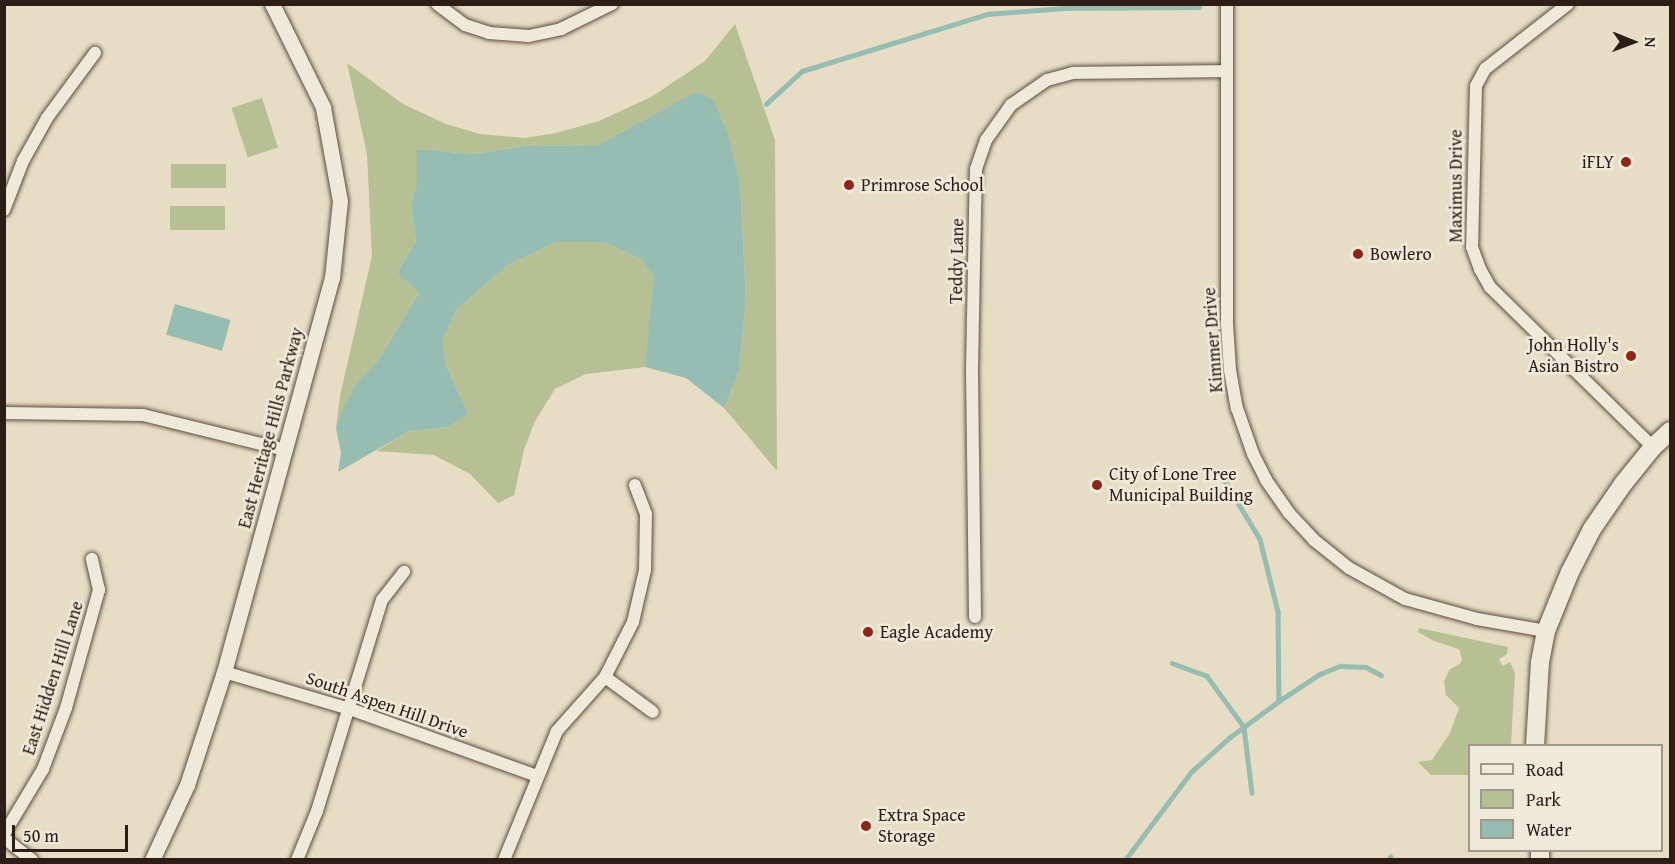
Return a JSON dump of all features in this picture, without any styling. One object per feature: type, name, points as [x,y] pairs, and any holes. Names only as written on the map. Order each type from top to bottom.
[{"type":"main road","points":[[1535,744],[1540,662],[1546,631],[1570,572],[1592,529],[1623,484],[1653,447],[1671,431]]},
{"type":"street","points":[[437,4],[465,25],[489,33],[529,36],[561,29],[612,4]]},
{"type":"street","name":"Kimmer Drive","points":[[1227,4],[1230,370],[1237,408],[1253,454],[1266,480],[1289,513],[1314,540],[1349,568],[1405,599],[1477,619],[1546,631]]},
{"type":"street","name":"Maximus Drive","points":[[1569,4],[1485,69],[1476,86],[1472,247],[1490,288],[1653,447]]},
{"type":"street","name":"East Heritage Hills Parkway","points":[[152,860],[187,785],[224,672],[332,278],[340,201],[322,107],[275,6]]},
{"type":"street","points":[[4,210],[23,162],[47,118],[95,53]]},
{"type":"street","name":"Teddy Lane","points":[[975,617],[972,369],[976,169],[986,140],[1011,105],[1047,80],[1073,73],[1227,71]]},
{"type":"street","points":[[4,413],[143,415],[286,450]]},
{"type":"street","points":[[504,860],[557,731],[605,677],[633,622],[645,570],[646,514],[634,485]]},
{"type":"street","name":"East Hidden Hill Lane","points":[[4,836],[43,769],[66,708],[99,590],[92,559]]},
{"type":"street","points":[[297,860],[317,811],[382,600],[404,572]]},
{"type":"street","name":"South Aspen Hill Drive","points":[[224,672],[350,709],[537,776]]},
{"type":"street","points":[[605,677],[653,712]]},
{"type":"street","points":[[4,836],[32,860]]},
{"type":"green space","points":[[735,24],[775,140],[777,471],[724,408],[739,371],[746,299],[740,181],[729,138],[697,92],[598,145],[527,146],[471,154],[417,149],[417,182],[411,206],[416,241],[397,273],[419,293],[380,358],[357,383],[336,428],[340,396],[372,256],[367,154],[347,63],[403,104],[446,124],[480,134],[524,138],[556,133],[599,121],[651,97],[705,61]]},
{"type":"green space","points":[[262,98],[278,147],[248,157],[232,108]]},
{"type":"green space","points":[[171,164],[226,164],[226,188],[171,188]]},
{"type":"green space","points":[[170,206],[225,206],[225,230],[170,230]]},
{"type":"green space","points":[[556,242],[603,242],[641,259],[654,277],[645,367],[586,374],[555,389],[535,421],[524,450],[514,495],[498,503],[470,474],[434,455],[376,451],[409,431],[449,427],[468,414],[446,365],[443,340],[457,309],[508,265]]},
{"type":"green space","points":[[1419,628],[1508,647],[1507,654],[1499,659],[1503,666],[1510,662],[1515,673],[1511,744],[1468,744],[1468,775],[1431,775],[1418,762],[1432,760],[1450,733],[1459,708],[1446,695],[1444,682],[1449,670],[1461,663],[1462,659],[1459,649],[1434,641],[1418,632]]},
{"type":"water","points":[[696,92],[713,99],[729,138],[740,181],[746,299],[739,371],[724,408],[686,378],[645,367],[654,277],[641,259],[603,242],[556,242],[508,265],[457,309],[443,340],[446,365],[468,414],[449,427],[409,431],[338,472],[341,453],[336,428],[344,407],[357,383],[380,358],[419,293],[397,273],[416,241],[411,206],[417,182],[417,149],[471,154],[527,146],[598,145]]},
{"type":"water","points":[[175,304],[231,320],[222,351],[166,335]]},
{"type":"waterway","points":[[766,104],[802,71],[987,14],[1064,8],[1199,7]]},
{"type":"waterway","points":[[1223,478],[1260,539],[1278,612],[1279,701]]},
{"type":"waterway","points":[[1172,663],[1207,676],[1244,727],[1252,793]]},
{"type":"waterway","points":[[1125,860],[1191,772],[1230,737],[1279,701],[1320,674],[1340,666],[1366,667],[1381,675]]},
{"type":"place","name":"iFLY","points":[[1626,162]]},
{"type":"place","name":"Primrose School","points":[[849,185]]},
{"type":"place","name":"Bowlero","points":[[1358,254]]},
{"type":"place","name":"John Holly's Asian Bistro","points":[[1631,356]]},
{"type":"place","name":"City of Lone Tree Municipal Building","points":[[1097,485]]},
{"type":"place","name":"Eagle Academy","points":[[868,632]]},
{"type":"place","name":"Extra Space Storage","points":[[866,826]]}]
